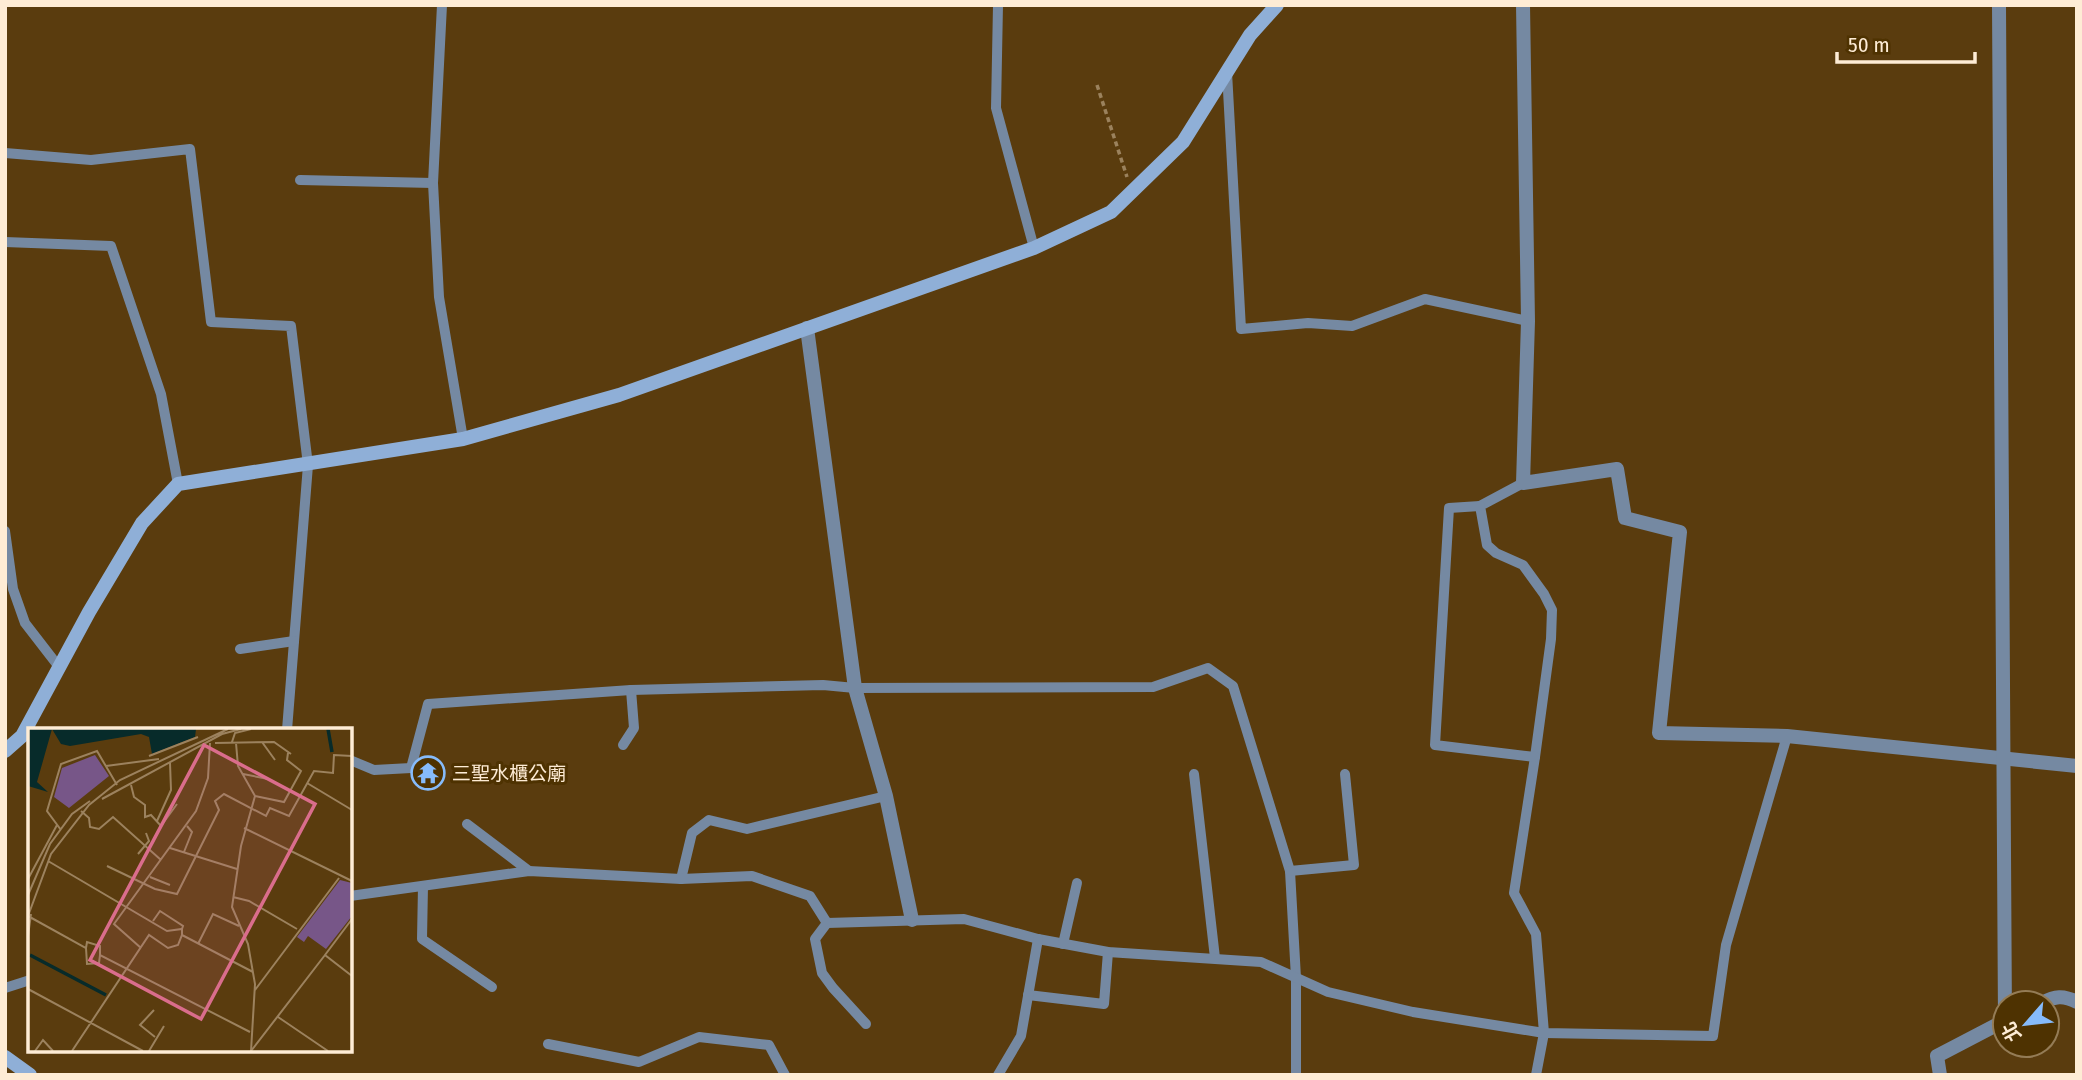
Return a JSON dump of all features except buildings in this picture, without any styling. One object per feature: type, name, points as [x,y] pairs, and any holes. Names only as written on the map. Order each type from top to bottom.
[{"type":"street","points":[[5,751],[22,736],[89,612],[142,523],[178,484],[463,439],[619,395],[1034,248],[1111,212],[1183,142],[1250,35],[1277,5]]},
{"type":"street","points":[[1523,5],[1528,321],[1523,483],[1617,469],[1625,518],[1680,532],[1659,733],[1787,736],[2077,766]]},
{"type":"street","points":[[1999,5],[2004,989]]},
{"type":"street","points":[[807,328],[855,688],[886,796],[912,920]]},
{"type":"street","points":[[2061,996],[2077,1002]]},
{"type":"street","points":[[1940,1075],[1937,1056],[1991,1028]]},
{"type":"street","points":[[5,1057],[30,1075]]},
{"type":"lane","points":[[442,5],[433,183],[439,298],[463,439]]},
{"type":"lane","points":[[998,5],[996,108],[1034,248]]},
{"type":"lane","points":[[1227,72],[1241,329],[1308,323],[1352,326],[1424,299],[1528,321]]},
{"type":"lane","points":[[5,153],[91,160],[190,149],[211,322],[291,326],[308,465],[287,728]]},
{"type":"lane","points":[[300,180],[433,183]]},
{"type":"lane","points":[[5,242],[111,246],[161,394],[178,484]]},
{"type":"lane","points":[[1523,483],[1480,506],[1448,509],[1435,744],[1535,757]]},
{"type":"lane","points":[[1480,506],[1488,545],[1496,553],[1522,565],[1544,594],[1552,610],[1551,639],[1514,893],[1536,934],[1544,1033],[1536,1075]]},
{"type":"lane","points":[[5,531],[13,589],[25,623],[59,667]]},
{"type":"lane","points":[[240,649],[294,641]]},
{"type":"lane","points":[[352,761],[374,770],[411,768],[428,704],[631,690],[823,685],[855,688],[1153,687],[1208,668],[1233,685],[1290,870],[1296,978],[1296,1075]]},
{"type":"lane","points":[[623,745],[634,728],[631,690]]},
{"type":"lane","points":[[827,923],[964,919],[1038,939],[1108,952],[1261,962],[1328,992],[1413,1012],[1544,1033],[1713,1036],[1726,945],[1787,736]]},
{"type":"lane","points":[[1290,870],[1354,865],[1345,774]]},
{"type":"lane","points":[[1194,775],[1215,958]]},
{"type":"lane","points":[[681,879],[692,833],[709,820],[747,829],[886,796]]},
{"type":"lane","points":[[467,824],[529,871]]},
{"type":"lane","points":[[352,896],[529,871],[681,879],[752,876],[810,897],[827,923]]},
{"type":"lane","points":[[1063,944],[1077,883]]},
{"type":"lane","points":[[423,886],[422,939],[492,987]]},
{"type":"lane","points":[[827,923],[815,939],[822,973],[866,1024]]},
{"type":"lane","points":[[998,1075],[1021,1036],[1038,939]]},
{"type":"lane","points":[[1028,995],[1104,1004],[1108,952]]},
{"type":"lane","points":[[5,988],[28,981]]},
{"type":"lane","points":[[548,1044],[639,1062],[699,1037],[769,1045],[785,1075]]},
{"type":"path","points":[[1097,85],[1131,192]]},
{"type":"place","name":"三聖水櫃公廟","points":[[428,773]]}]
